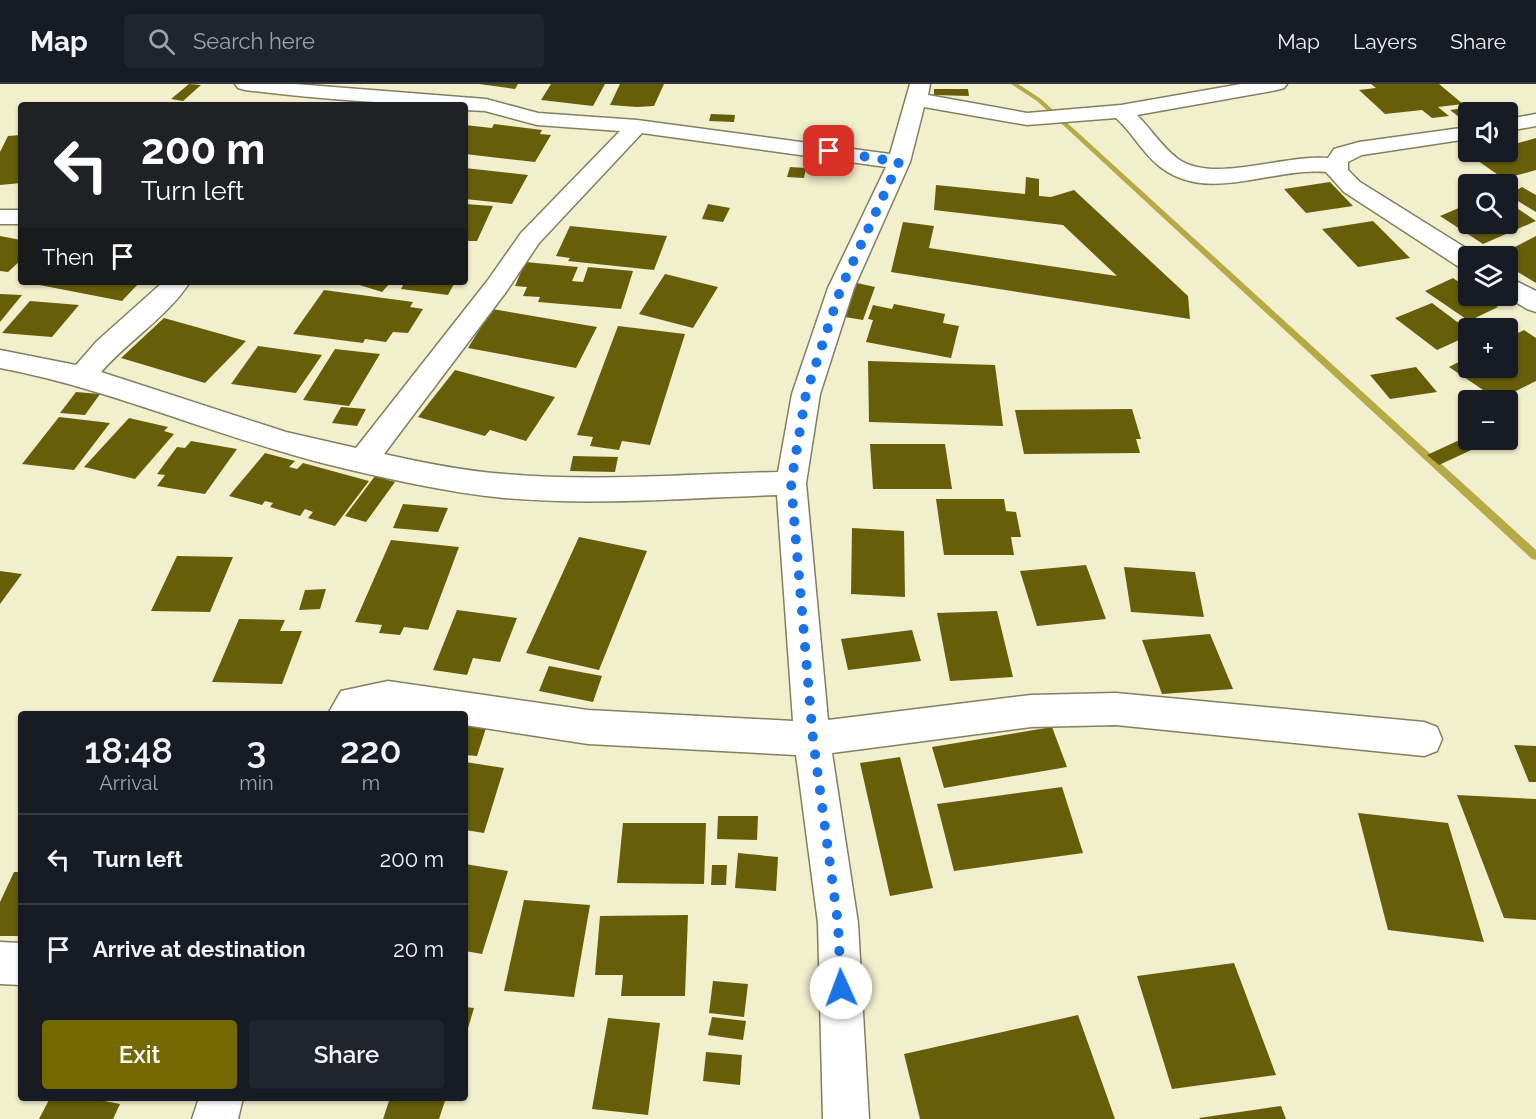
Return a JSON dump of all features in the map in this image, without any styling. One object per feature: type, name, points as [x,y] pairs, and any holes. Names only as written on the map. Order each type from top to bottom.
[{"type":"street","points":[[245,84],[309,92],[455,93],[486,105],[537,119],[637,126],[805,147],[899,162]]},
{"type":"street","points":[[846,1119],[838,923],[813,739],[791,483],[806,394],[816,362],[841,288],[899,162],[918,92],[1034,118],[1121,111],[1277,84]]},
{"type":"street","points":[[1121,111],[1137,124],[1162,156],[1184,171],[1215,176],[1300,164],[1337,166]]},
{"type":"street","points":[[1518,123],[1536,120]]},
{"type":"street","points":[[363,460],[497,286],[530,238],[637,126]]},
{"type":"street","points":[[1458,134],[1359,149],[1342,154],[1337,166],[1337,171],[1352,187],[1458,255]]},
{"type":"street","points":[[0,217],[18,217]]},
{"type":"street","points":[[80,378],[107,348],[167,295],[175,285]]},
{"type":"street","points":[[1518,291],[1536,303]]},
{"type":"street","points":[[0,359],[80,378],[324,452],[462,480],[506,486],[577,489],[791,483]]},
{"type":"street","points":[[348,711],[354,702],[388,697],[588,727],[813,739],[1031,711],[1116,709],[1424,739]]},
{"type":"street","points":[[0,963],[18,964]]},
{"type":"street","points":[[215,1119],[220,1101]]},
{"type":"building","points":[[189,84],[201,85],[183,101],[171,99]]},
{"type":"building","points":[[479,84],[518,84],[515,89]]},
{"type":"building","points":[[551,84],[605,84],[593,106],[541,100]]},
{"type":"building","points":[[620,84],[664,84],[654,106],[610,105]]},
{"type":"building","points":[[1371,84],[1439,84],[1461,102],[1458,102],[1458,105],[1438,107],[1449,116],[1432,118],[1422,110],[1385,114],[1359,90],[1376,88]]},
{"type":"building","points":[[934,89],[968,89],[969,96],[934,95]]},
{"type":"building","points":[[1458,109],[1458,116],[1450,110]]},
{"type":"building","points":[[711,114],[735,115],[734,122],[709,121]]},
{"type":"building","points":[[494,124],[542,130],[540,134],[551,135],[535,162],[468,154],[468,125],[492,128]]},
{"type":"building","points":[[18,135],[18,183],[0,185],[0,152],[8,136]]},
{"type":"building","points":[[1536,138],[1536,170],[1518,175],[1497,174],[1480,162],[1518,162],[1518,143]]},
{"type":"building","points":[[790,167],[806,168],[804,178],[787,177]]},
{"type":"building","points":[[468,168],[528,175],[512,204],[468,199]]},
{"type":"building","points":[[1026,177],[1039,179],[1039,196],[1051,197],[1074,190],[1188,296],[1190,319],[891,272],[903,222],[934,226],[929,248],[1117,276],[1063,225],[934,210],[936,185],[1025,194]]},
{"type":"building","points":[[1330,182],[1353,206],[1306,213],[1284,189]]},
{"type":"building","points":[[1522,187],[1536,195],[1536,212],[1518,201],[1518,189]]},
{"type":"building","points":[[468,204],[493,206],[477,241],[468,241]]},
{"type":"building","points":[[708,204],[730,208],[723,222],[702,219]]},
{"type":"building","points":[[1458,208],[1458,228],[1440,216]]},
{"type":"building","points":[[1518,209],[1536,221],[1518,229]]},
{"type":"building","points":[[1373,221],[1410,258],[1358,267],[1322,229]]},
{"type":"building","points":[[570,226],[667,236],[654,270],[568,261],[570,258],[556,256]]},
{"type":"building","points":[[1468,234],[1506,234],[1483,244]]},
{"type":"building","points":[[0,236],[18,239],[18,263],[8,272],[0,271]]},
{"type":"building","points":[[1536,236],[1536,283],[1518,272],[1516,246]]},
{"type":"building","points":[[525,262],[578,267],[572,281],[583,282],[588,267],[633,271],[621,309],[538,302],[540,297],[523,296],[527,287],[515,286]]},
{"type":"building","points":[[665,274],[718,287],[693,328],[639,314]]},
{"type":"building","points":[[1453,278],[1458,281],[1458,306],[1498,307],[1475,318],[1465,318],[1425,291]]},
{"type":"building","points":[[857,283],[875,287],[863,320],[845,317]]},
{"type":"building","points":[[39,285],[137,285],[122,301]]},
{"type":"building","points":[[360,285],[388,285],[382,292]]},
{"type":"building","points":[[403,285],[453,285],[448,295],[401,289]]},
{"type":"building","points":[[324,290],[413,302],[410,307],[423,309],[408,333],[393,332],[386,342],[365,339],[363,343],[293,334]]},
{"type":"building","points":[[0,294],[22,295],[0,322]]},
{"type":"building","points":[[30,301],[79,305],[52,337],[2,333]]},
{"type":"building","points":[[1432,303],[1458,322],[1458,341],[1437,350],[1395,318]]},
{"type":"building","points":[[894,304],[945,314],[943,323],[959,326],[951,358],[866,342],[873,320],[868,319],[873,305],[892,309]]},
{"type":"building","points":[[492,309],[597,327],[576,368],[468,348]]},
{"type":"building","points":[[164,318],[246,341],[205,383],[121,358]]},
{"type":"building","points":[[618,326],[685,334],[650,445],[622,441],[619,450],[590,446],[593,437],[577,435]]},
{"type":"building","points":[[1524,330],[1536,338],[1536,381],[1518,390],[1483,390],[1465,378],[1518,378],[1518,333]]},
{"type":"building","points":[[258,346],[322,355],[296,393],[231,384]]},
{"type":"building","points":[[335,349],[380,354],[349,406],[303,400]]},
{"type":"building","points":[[868,361],[995,365],[1003,426],[869,422]]},
{"type":"building","points":[[1458,362],[1458,373],[1449,367]]},
{"type":"building","points":[[1416,367],[1437,392],[1390,399],[1370,375]]},
{"type":"building","points":[[455,370],[555,397],[526,441],[490,430],[485,436],[418,417]]},
{"type":"building","points":[[76,392],[100,394],[85,415],[60,413]]},
{"type":"building","points":[[341,407],[366,409],[357,426],[332,423]]},
{"type":"building","points":[[1132,409],[1141,439],[1136,439],[1140,453],[1024,454],[1015,410]]},
{"type":"building","points":[[59,417],[110,423],[74,470],[22,464]]},
{"type":"building","points":[[129,418],[168,427],[164,431],[174,434],[135,479],[84,467]]},
{"type":"building","points":[[191,441],[237,449],[205,494],[157,486],[165,475],[157,474],[177,447],[185,448]]},
{"type":"building","points":[[1458,441],[1458,450],[1471,450],[1439,465],[1427,455]]},
{"type":"building","points":[[870,444],[945,444],[952,489],[873,489]]},
{"type":"building","points":[[265,453],[295,461],[289,467],[297,469],[303,463],[369,481],[335,526],[308,518],[313,512],[305,509],[300,516],[270,507],[273,503],[265,501],[262,505],[229,496]]},
{"type":"building","points":[[573,456],[618,457],[615,472],[570,471]]},
{"type":"building","points":[[375,476],[395,482],[366,522],[345,516]]},
{"type":"building","points":[[936,499],[1004,499],[1006,511],[1016,512],[1021,537],[1011,537],[1014,555],[944,555]]},
{"type":"building","points":[[403,504],[448,508],[438,532],[393,528]]},
{"type":"building","points":[[852,528],[904,531],[905,597],[851,594]]},
{"type":"building","points":[[579,537],[647,551],[599,670],[526,653]]},
{"type":"building","points":[[391,540],[459,547],[428,630],[404,627],[400,635],[379,633],[382,625],[355,622]]},
{"type":"building","points":[[177,556],[233,557],[210,612],[151,611]]},
{"type":"building","points":[[1086,565],[1106,619],[1037,626],[1020,571]]},
{"type":"building","points":[[1124,567],[1195,572],[1204,617],[1131,612]]},
{"type":"building","points":[[0,571],[22,574],[0,604]]},
{"type":"building","points":[[326,589],[320,609],[299,610],[305,590]]},
{"type":"building","points":[[457,610],[517,618],[500,662],[473,658],[467,675],[433,670]]},
{"type":"building","points":[[997,611],[1013,677],[950,681],[937,613]]},
{"type":"building","points":[[239,619],[285,620],[280,631],[302,631],[282,684],[212,682]]},
{"type":"building","points":[[912,630],[921,661],[848,670],[841,639]]},
{"type":"building","points":[[1210,634],[1233,689],[1162,694],[1142,640]]},
{"type":"building","points":[[549,666],[602,676],[593,702],[539,691]]},
{"type":"building","points":[[468,726],[486,728],[477,756],[468,755]]},
{"type":"building","points":[[1052,727],[1067,767],[944,788],[932,747]]},
{"type":"building","points":[[1514,745],[1536,746],[1536,782],[1529,782]]},
{"type":"building","points":[[900,757],[933,888],[890,896],[860,763]]},
{"type":"building","points":[[468,762],[504,768],[484,833],[468,830]]},
{"type":"building","points":[[1062,787],[1083,853],[954,871],[937,804]]},
{"type":"building","points":[[1457,795],[1536,799],[1536,920],[1504,918]]},
{"type":"building","points":[[1358,813],[1448,823],[1484,942],[1388,930]]},
{"type":"building","points":[[718,816],[758,816],[757,840],[717,839]]},
{"type":"building","points":[[623,823],[706,823],[704,884],[617,883]]},
{"type":"building","points":[[738,853],[778,857],[776,891],[735,888]]},
{"type":"building","points":[[468,864],[508,871],[482,954],[468,952]]},
{"type":"building","points":[[712,865],[727,865],[726,885],[711,885]]},
{"type":"building","points":[[14,872],[18,872],[18,936],[0,936],[0,902]]},
{"type":"building","points":[[524,900],[590,905],[574,997],[504,991]]},
{"type":"building","points":[[688,915],[685,996],[621,996],[623,975],[595,975],[600,916]]},
{"type":"building","points":[[1234,963],[1276,1075],[1172,1089],[1137,976]]},
{"type":"building","points":[[713,981],[748,984],[744,1017],[709,1013]]},
{"type":"building","points":[[468,1007],[474,1008],[468,1028]]},
{"type":"building","points":[[1078,1015],[1115,1119],[920,1119],[904,1054]]},
{"type":"building","points":[[712,1017],[746,1021],[743,1040],[708,1035]]},
{"type":"building","points":[[608,1018],[660,1023],[648,1115],[592,1109]]},
{"type":"building","points":[[706,1052],[742,1055],[740,1085],[703,1081]]},
{"type":"building","points":[[48,1101],[104,1101],[120,1104],[113,1119],[39,1119]]},
{"type":"building","points":[[389,1101],[445,1101],[439,1119],[383,1119]]},
{"type":"building","points":[[1281,1106],[1286,1119],[1199,1118]]},
{"type":"waterway","points":[[1014,84],[1039,100],[1536,556]]},
{"type":"route","points":[[829,151],[899,162],[841,288],[806,394],[791,483],[813,739],[838,923],[841,988]]}]
